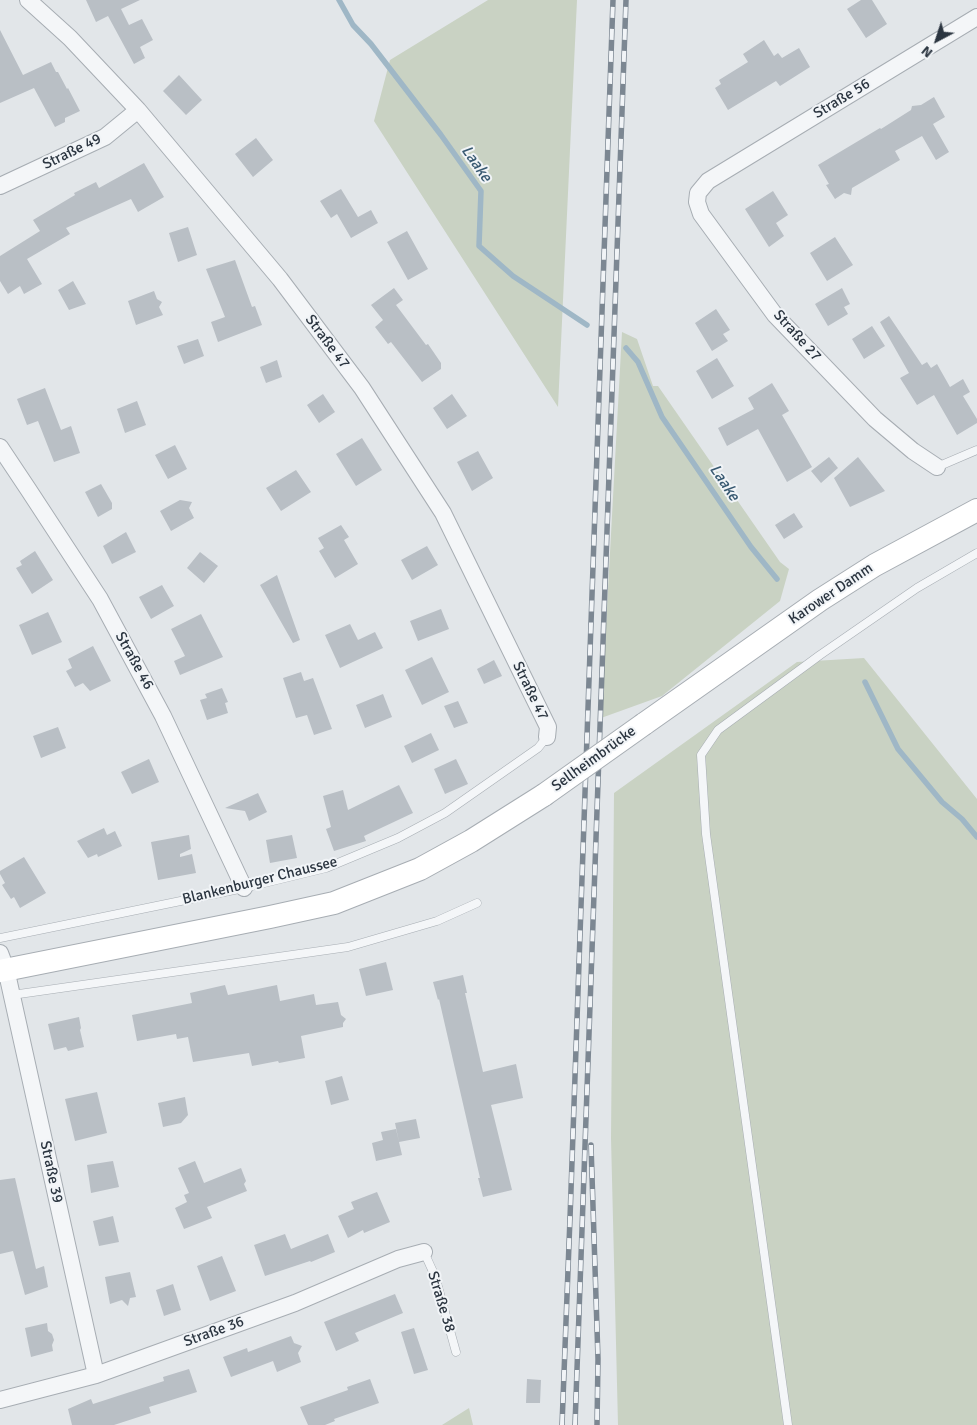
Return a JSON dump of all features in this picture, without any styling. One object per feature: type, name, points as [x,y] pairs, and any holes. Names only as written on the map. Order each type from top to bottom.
[{"type":"main road","name":"Karower Damm","points":[[644,724],[820,600],[875,565],[977,510]]},
{"type":"main road","name":"Sellheimbrücke","points":[[2,964],[270,917],[334,903],[420,869],[471,841],[544,795],[644,724]]},
{"type":"street","name":"Straße 47","points":[[28,0],[70,38],[138,110],[280,279],[367,396],[443,513],[548,727],[547,737]]},
{"type":"street","name":"Straße 56","points":[[708,181],[977,17]]},
{"type":"street","name":"Straße 49","points":[[0,186],[105,136],[138,110]]},
{"type":"street","name":"Straße 27","points":[[708,181],[698,193],[697,202],[701,214],[776,315],[875,419],[913,451],[937,467]]},
{"type":"street","name":"Straße 46","points":[[0,448],[100,599],[163,716],[244,888]]},
{"type":"street","name":"Straße 39","points":[[2,964],[12,995],[96,1375]]},
{"type":"street","name":"Straße 36","points":[[0,1400],[96,1375],[295,1303],[398,1259],[424,1252]]},
{"type":"lane","points":[[937,467],[977,450]]},
{"type":"lane","points":[[788,1425],[706,834],[701,755],[718,730],[820,655],[917,588],[977,554]]},
{"type":"lane","name":"Blankenburger Chaussee","points":[[0,938],[244,888],[326,868],[398,838],[445,813],[538,748],[547,737]]},
{"type":"lane","points":[[12,995],[348,947],[437,921],[477,903]]},
{"type":"lane","name":"Straße 38","points":[[424,1252],[434,1276],[456,1352]]},
{"type":"green space","points":[[488,0],[577,0],[558,407],[374,121],[390,60]]},
{"type":"green space","points":[[622,332],[637,339],[653,386],[658,386],[780,562],[789,569],[780,601],[662,696],[601,718]]},
{"type":"green space","points":[[864,658],[977,799],[977,1425],[618,1425],[611,1138],[614,793],[797,662]]},
{"type":"green space","points":[[469,1408],[473,1425],[442,1425]]},
{"type":"building","points":[[86,0],[140,0],[121,9],[129,25],[142,19],[153,40],[140,47],[145,58],[134,64],[108,16],[96,22]]},
{"type":"building","points":[[861,0],[872,0],[887,24],[866,38],[847,9]]},
{"type":"building","points":[[0,30],[23,75],[51,62],[80,111],[65,118],[65,122],[55,127],[34,88],[0,103]]},
{"type":"building","points":[[764,40],[774,56],[778,53],[782,58],[799,48],[810,67],[780,86],[776,81],[728,110],[715,88],[721,84],[719,80],[748,62],[743,54]]},
{"type":"building","points":[[179,75],[202,100],[186,115],[163,91]]},
{"type":"building","points":[[934,97],[945,117],[933,124],[949,152],[936,160],[922,136],[895,151],[900,160],[852,188],[851,195],[844,193],[835,199],[826,185],[829,184],[818,165],[881,129],[911,110],[912,106],[921,105]]},
{"type":"building","points":[[256,138],[273,160],[253,177],[235,154]]},
{"type":"building","points":[[144,163],[164,197],[138,212],[131,199],[66,228],[70,234],[27,259],[42,284],[24,294],[20,286],[8,294],[0,281],[0,256],[40,231],[33,220],[75,195],[74,193],[96,182],[99,188]]},
{"type":"building","points":[[341,189],[358,217],[371,210],[378,223],[351,238],[337,214],[331,218],[320,201]]},
{"type":"building","points":[[773,191],[788,215],[776,223],[784,236],[769,247],[745,209]]},
{"type":"building","points":[[188,227],[197,255],[178,262],[169,233]]},
{"type":"building","points":[[407,231],[428,269],[408,280],[387,242]]},
{"type":"building","points":[[835,237],[853,265],[827,281],[810,253]]},
{"type":"building","points":[[235,260],[252,307],[255,306],[262,325],[218,342],[211,322],[225,317],[206,269]]},
{"type":"building","points":[[73,281],[86,304],[69,310],[58,290]]},
{"type":"building","points":[[394,288],[403,300],[396,305],[441,363],[441,369],[422,382],[391,342],[388,344],[375,327],[383,320],[371,305]]},
{"type":"building","points":[[842,288],[850,304],[844,307],[848,314],[828,326],[815,304]]},
{"type":"building","points":[[154,291],[157,299],[162,302],[159,307],[163,315],[136,325],[128,301]]},
{"type":"building","points":[[716,309],[730,330],[723,334],[728,341],[712,351],[695,323]]},
{"type":"building","points":[[889,316],[922,365],[927,362],[931,368],[937,364],[950,387],[963,379],[970,392],[963,396],[977,419],[977,423],[957,435],[934,395],[917,405],[900,378],[909,373],[880,322]]},
{"type":"building","points":[[872,326],[885,346],[864,359],[852,339]]},
{"type":"building","points":[[198,339],[204,356],[184,364],[177,346]]},
{"type":"building","points":[[717,358],[734,386],[712,399],[696,371]]},
{"type":"building","points":[[277,360],[282,377],[266,383],[260,367]]},
{"type":"building","points":[[772,383],[789,411],[782,415],[812,467],[787,482],[758,429],[727,446],[718,428],[754,409],[748,398]]},
{"type":"building","points":[[45,388],[61,430],[71,426],[80,453],[54,462],[38,421],[27,425],[17,399]]},
{"type":"building","points":[[323,394],[335,412],[319,423],[307,405]]},
{"type":"building","points":[[452,394],[467,416],[447,429],[433,408]]},
{"type":"building","points":[[137,401],[146,425],[125,433],[117,409]]},
{"type":"building","points":[[362,438],[382,470],[356,486],[336,454]]},
{"type":"building","points":[[175,445],[187,469],[168,479],[155,455]]},
{"type":"building","points":[[478,451],[493,478],[472,491],[457,462]]},
{"type":"building","points":[[829,457],[838,468],[821,483],[811,471]]},
{"type":"building","points":[[858,457],[885,491],[850,507],[834,478]]},
{"type":"building","points":[[296,470],[311,492],[281,511],[266,488]]},
{"type":"building","points":[[101,484],[112,503],[112,509],[98,517],[85,492]]},
{"type":"building","points":[[180,500],[192,502],[189,508],[194,518],[171,531],[160,511]]},
{"type":"building","points":[[794,513],[803,527],[784,539],[775,525]]},
{"type":"building","points":[[341,525],[349,537],[344,540],[358,564],[335,578],[319,551],[324,548],[318,538]]},
{"type":"building","points":[[126,532],[136,552],[112,564],[103,546]]},
{"type":"building","points":[[427,546],[438,565],[412,580],[401,560]]},
{"type":"building","points":[[35,551],[53,580],[32,594],[16,568],[22,565],[20,561]]},
{"type":"building","points":[[200,552],[218,566],[204,583],[187,568]]},
{"type":"building","points":[[277,575],[300,640],[293,643],[260,585]]},
{"type":"building","points":[[162,585],[174,606],[151,619],[139,597]]},
{"type":"building","points":[[441,609],[449,629],[418,641],[410,621]]},
{"type":"building","points":[[48,612],[62,642],[32,655],[19,625]]},
{"type":"building","points":[[201,614],[223,657],[180,675],[174,661],[185,656],[171,629]]},
{"type":"building","points":[[350,624],[358,640],[375,632],[383,648],[340,668],[325,635]]},
{"type":"building","points":[[93,646],[111,681],[90,691],[83,683],[75,687],[66,671],[72,668],[68,659]]},
{"type":"building","points":[[432,657],[449,692],[422,705],[405,670]]},
{"type":"building","points":[[494,660],[502,676],[484,684],[477,669]]},
{"type":"building","points":[[301,672],[304,681],[313,678],[332,729],[314,735],[307,715],[296,718],[283,678]]},
{"type":"building","points":[[222,688],[228,702],[225,703],[228,713],[207,720],[200,700],[207,698],[205,694]]},
{"type":"building","points":[[383,694],[392,717],[365,728],[356,705]]},
{"type":"building","points":[[458,701],[468,723],[454,728],[444,706]]},
{"type":"building","points":[[58,727],[66,748],[41,758],[33,736]]},
{"type":"building","points":[[431,733],[439,750],[412,763],[404,746]]},
{"type":"building","points":[[149,759],[159,782],[132,794],[121,772]]},
{"type":"building","points":[[456,759],[468,784],[445,794],[434,769]]},
{"type":"building","points":[[399,785],[413,813],[364,836],[366,841],[334,851],[326,829],[331,827],[323,796],[343,790],[348,810]]},
{"type":"building","points":[[258,793],[267,812],[249,821],[245,811],[225,808]]},
{"type":"building","points":[[104,828],[107,835],[115,831],[122,846],[98,857],[97,854],[88,858],[77,841]]},
{"type":"building","points":[[189,835],[191,849],[180,854],[180,857],[192,854],[196,873],[158,880],[151,842]]},
{"type":"building","points":[[292,835],[297,858],[270,863],[266,840]]},
{"type":"building","points":[[24,857],[46,893],[20,908],[14,897],[11,899],[2,885],[5,883],[0,871]]},
{"type":"building","points":[[386,962],[393,990],[366,996],[359,969]]},
{"type":"building","points":[[463,975],[467,993],[465,993],[483,1072],[516,1064],[523,1098],[491,1105],[512,1190],[483,1197],[439,999],[433,982]]},
{"type":"building","points":[[225,985],[228,995],[277,985],[280,1001],[314,994],[316,1005],[338,1002],[341,1015],[346,1019],[343,1027],[301,1036],[305,1058],[252,1066],[249,1053],[193,1062],[188,1037],[177,1039],[176,1034],[137,1041],[132,1015],[192,1003],[190,993]]},
{"type":"building","points":[[79,1017],[84,1047],[68,1051],[66,1047],[54,1050],[48,1024]]},
{"type":"building","points":[[342,1076],[349,1100],[331,1105],[325,1081]]},
{"type":"building","points":[[97,1092],[107,1133],[75,1141],[65,1099]]},
{"type":"building","points":[[185,1097],[188,1115],[181,1123],[163,1127],[158,1103]]},
{"type":"building","points":[[416,1119],[420,1138],[399,1142],[395,1123]]},
{"type":"building","points":[[396,1129],[402,1155],[376,1161],[372,1143],[383,1140],[381,1132]]},
{"type":"building","points":[[113,1161],[119,1187],[91,1193],[87,1165]]},
{"type":"building","points":[[195,1161],[204,1183],[241,1168],[246,1181],[244,1184],[247,1191],[207,1207],[212,1218],[184,1229],[175,1208],[187,1202],[184,1195],[189,1193],[178,1168]]},
{"type":"building","points":[[15,1178],[36,1269],[44,1266],[48,1287],[25,1295],[13,1251],[0,1254],[0,1180]]},
{"type":"building","points":[[377,1192],[390,1222],[364,1233],[363,1230],[348,1238],[338,1216],[354,1209],[351,1202]]},
{"type":"building","points":[[113,1216],[119,1242],[99,1246],[93,1221]]},
{"type":"building","points":[[285,1234],[291,1249],[328,1234],[335,1252],[311,1262],[265,1276],[254,1245]]},
{"type":"building","points":[[222,1256],[236,1291],[210,1301],[197,1266]]},
{"type":"building","points":[[130,1272],[136,1297],[130,1298],[128,1306],[122,1300],[110,1304],[105,1277]]},
{"type":"building","points":[[173,1284],[181,1310],[164,1316],[156,1290]]},
{"type":"building","points":[[395,1294],[403,1313],[355,1333],[359,1341],[336,1351],[324,1322]]},
{"type":"building","points":[[47,1323],[48,1331],[52,1334],[54,1340],[52,1345],[53,1351],[31,1357],[25,1328]]},
{"type":"building","points":[[414,1328],[428,1370],[414,1374],[401,1332]]},
{"type":"building","points":[[291,1336],[294,1343],[302,1346],[298,1353],[301,1362],[277,1372],[273,1361],[231,1377],[223,1357],[247,1348],[248,1352]]},
{"type":"building","points":[[189,1369],[197,1392],[149,1407],[151,1413],[114,1425],[72,1425],[68,1409],[91,1399],[93,1404],[164,1381],[163,1377]]},
{"type":"building","points":[[370,1379],[379,1403],[334,1419],[335,1421],[325,1425],[308,1425],[300,1407],[348,1390],[347,1387]]},
{"type":"building","points":[[527,1379],[541,1380],[540,1403],[526,1403]]},
{"type":"waterway","name":"Laake","points":[[339,0],[353,25],[371,44],[441,135],[481,191],[479,246],[513,276],[587,325]]},
{"type":"waterway","name":"Laake","points":[[626,348],[638,362],[662,417],[751,547],[777,579]]},
{"type":"waterway","name":"Laake","points":[[865,682],[898,749],[942,802],[962,819],[977,837]]},
{"type":"railway","points":[[562,1425],[613,0]]},
{"type":"railway","points":[[575,1425],[626,0]]},
{"type":"railway","points":[[591,1145],[598,1359],[597,1425]]}]
